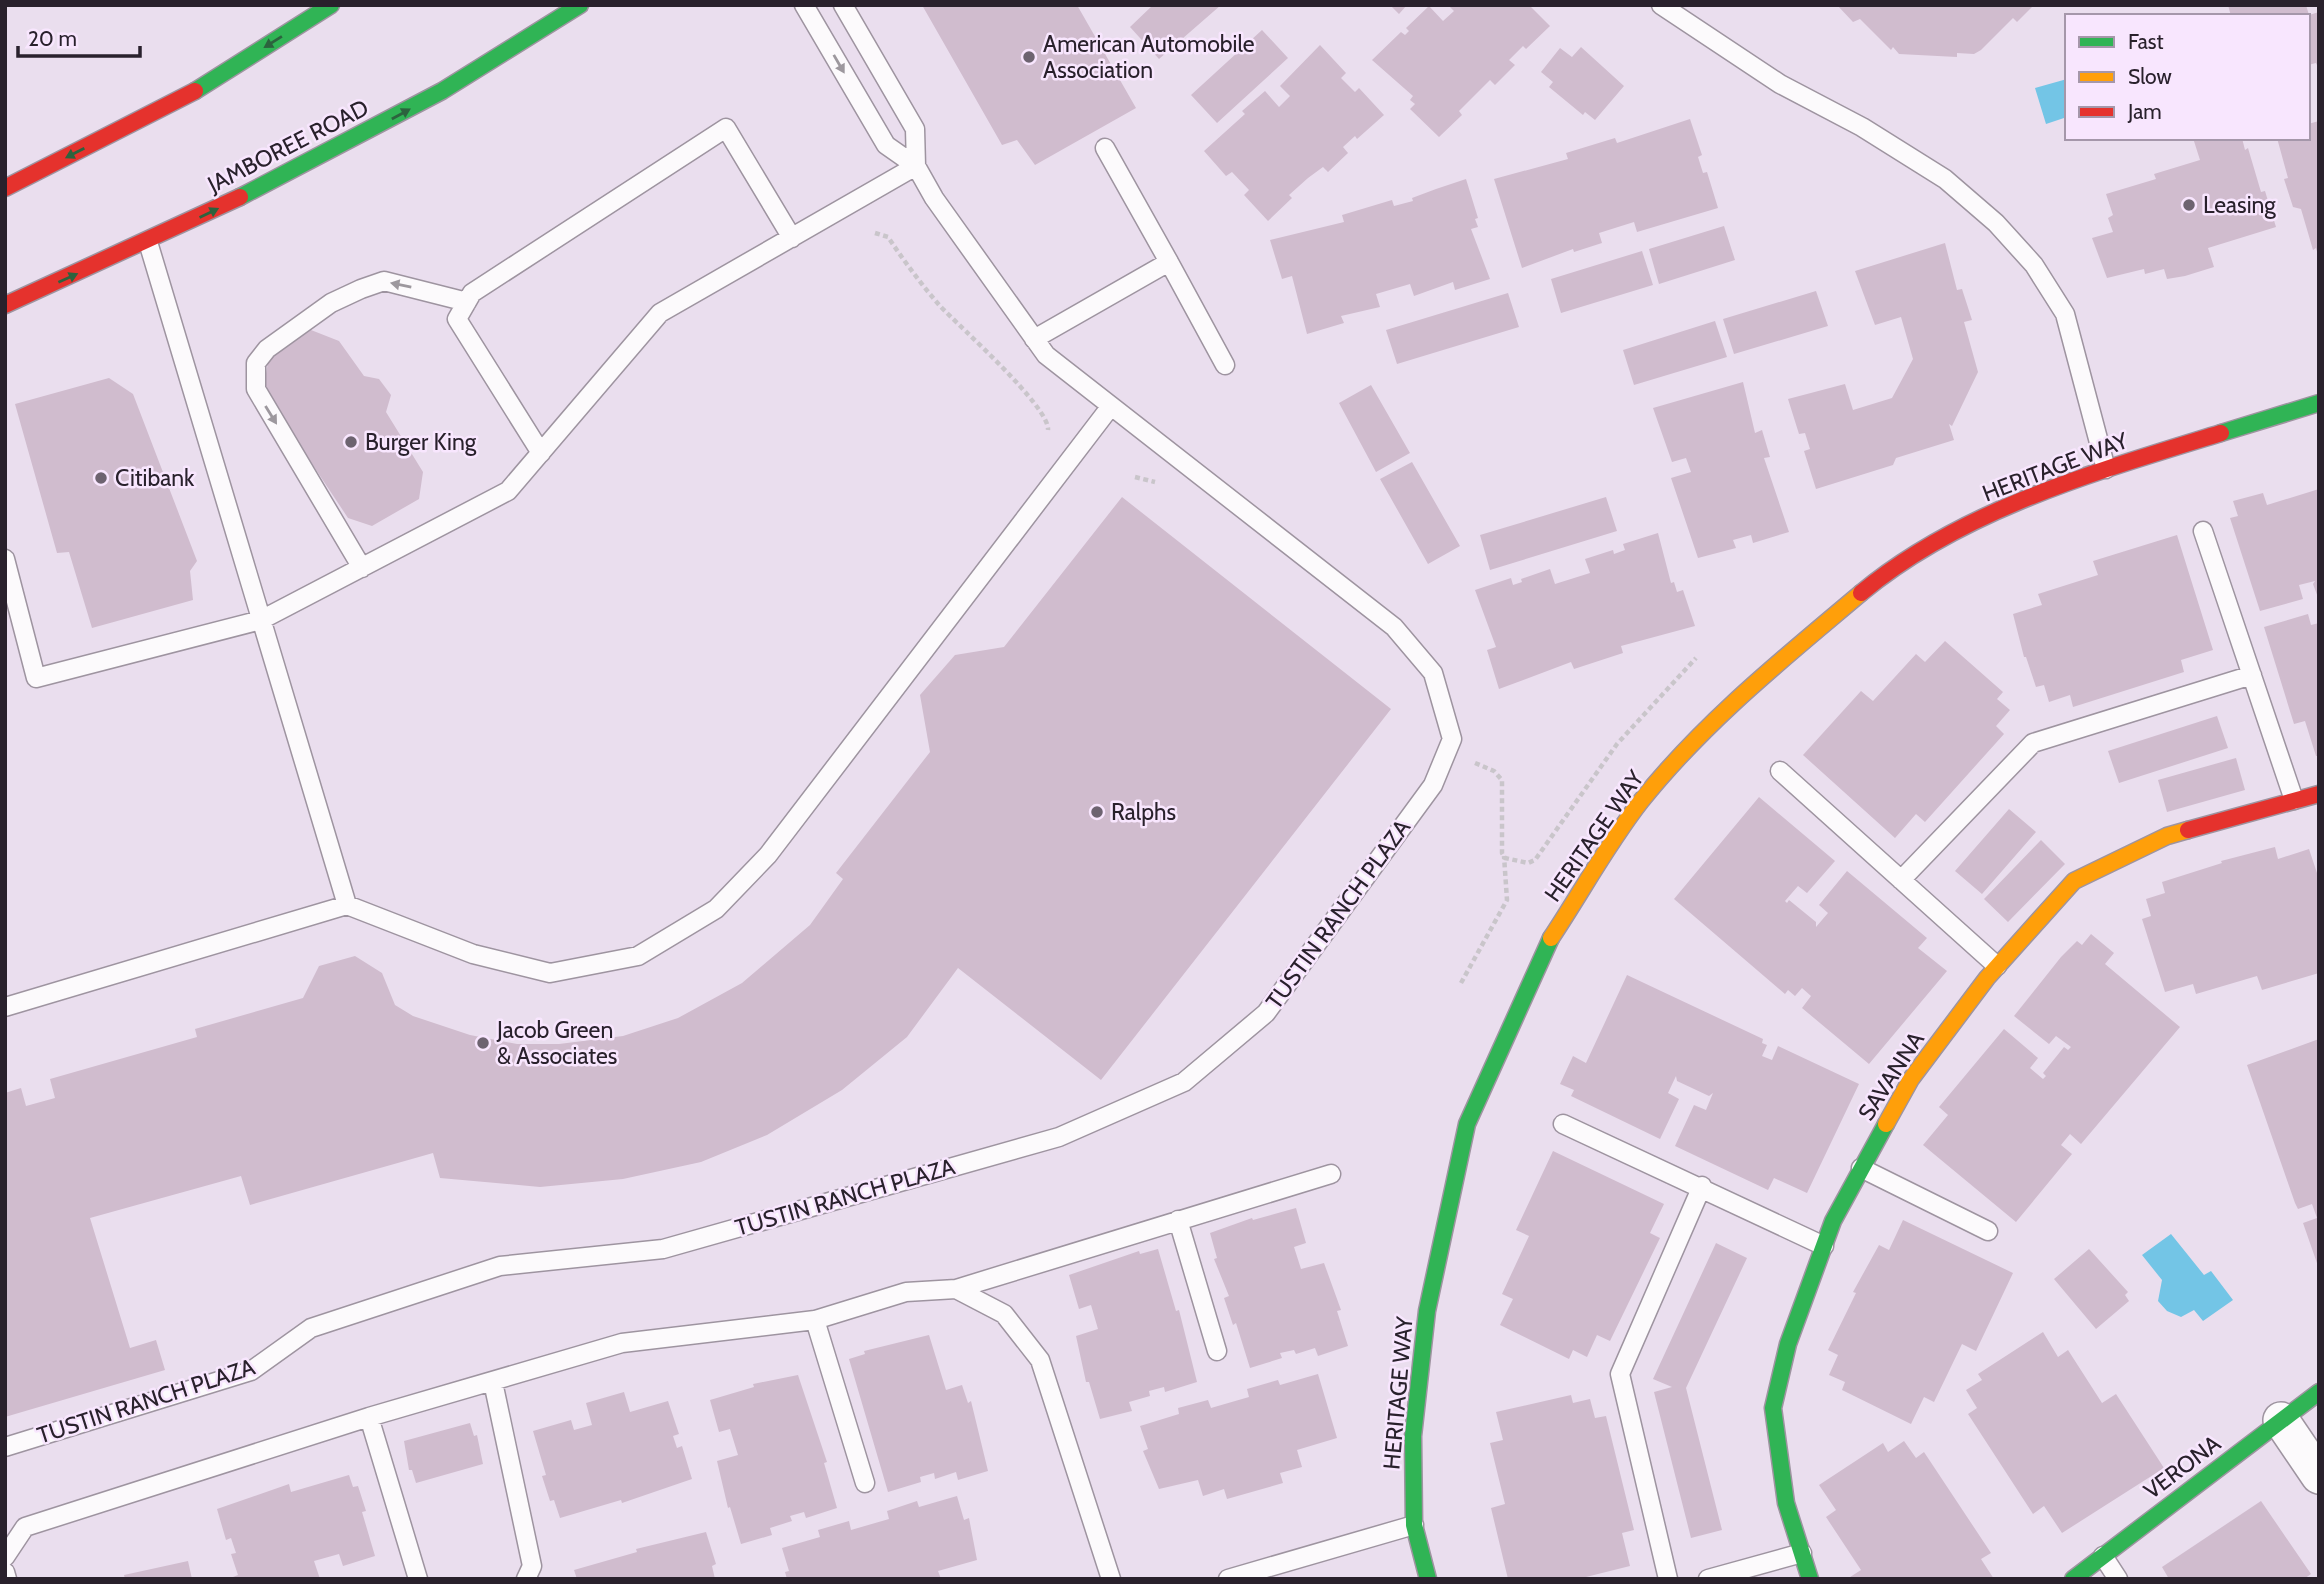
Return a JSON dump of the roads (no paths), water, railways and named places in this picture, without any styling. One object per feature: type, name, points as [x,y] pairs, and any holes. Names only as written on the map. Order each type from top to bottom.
[{"type":"street","points":[[5,188],[181,100],[331,5]]},
{"type":"street","name":"JAMBOREE ROAD","points":[[5,305],[148,242],[301,169],[493,63],[580,5]]},
{"type":"street","name":"HERITAGE WAY","points":[[1428,1579],[1414,1525],[1413,1436],[1427,1311],[1467,1124],[1546,946],[1640,802],[1695,739],[1750,687],[1887,572],[2002,509],[2106,469],[2319,403]]},
{"type":"street","name":"SAVANNA","points":[[1810,1579],[1786,1503],[1773,1408],[1788,1344],[1824,1246],[1861,1168],[1910,1079],[1997,966],[2074,881],[2167,836],[2319,793]]},
{"type":"street","name":"VERONA","points":[[2073,1579],[2319,1392]]},
{"type":"street","points":[[2281,1420],[2319,1476]]},
{"type":"lane","name":"TUSTIN RANCH PLAZA","points":[[5,1447],[251,1371],[311,1328],[500,1266],[663,1250],[1059,1137],[1184,1082],[1266,1013],[1433,785],[1452,739],[1433,673],[1394,627],[1046,355],[934,198],[916,166],[886,145],[804,5]]},
{"type":"lane","name":"TUSTIN RANCH PLAZA","points":[[843,5],[915,129],[916,166]]},
{"type":"lane","points":[[1661,5],[1780,84],[1862,127],[1945,179],[1996,223],[2034,265],[2065,314],[2106,469]]},
{"type":"lane","points":[[541,453],[457,319],[472,293],[726,128],[792,238]]},
{"type":"lane","points":[[1105,148],[1225,365]]},
{"type":"lane","points":[[5,559],[36,678],[261,620],[508,492],[660,313],[916,166]]},
{"type":"lane","points":[[148,242],[347,905]]},
{"type":"lane","points":[[1034,339],[1169,262]]},
{"type":"lane","points":[[362,568],[256,389],[256,363],[267,349],[331,303],[384,281],[467,302]]},
{"type":"lane","points":[[5,1007],[347,905],[473,954],[550,973],[638,956],[716,909],[768,855],[1111,406]]},
{"type":"lane","points":[[2203,531],[2294,800]]},
{"type":"lane","points":[[1900,880],[2033,743],[2252,675]]},
{"type":"lane","points":[[1780,771],[1997,966]]},
{"type":"lane","points":[[1563,1124],[1702,1186],[1824,1246]]},
{"type":"lane","points":[[1861,1168],[1988,1231]]},
{"type":"lane","points":[[5,1557],[25,1527],[369,1417],[622,1343],[815,1320],[906,1292],[956,1289],[1331,1174]]},
{"type":"lane","points":[[1668,1579],[1620,1374],[1702,1186]]},
{"type":"lane","points":[[1178,1220],[1217,1351]]},
{"type":"lane","points":[[956,1289],[1004,1314],[1040,1360],[1111,1579]]},
{"type":"lane","points":[[815,1320],[865,1483]]},
{"type":"lane","points":[[493,1382],[531,1566],[526,1579]]},
{"type":"lane","points":[[369,1417],[418,1579]]},
{"type":"lane","points":[[1228,1579],[1414,1525]]},
{"type":"lane","points":[[1708,1579],[1802,1553]]},
{"type":"lane","points":[[2103,1556],[2118,1579]]},
{"type":"lane","points":[[5,1572],[7,1579]]},
{"type":"water","points":[[2065,80],[2065,118],[2046,124],[2035,88]]},
{"type":"water","points":[[2171,1234],[2204,1275],[2211,1271],[2233,1300],[2203,1321],[2194,1310],[2181,1317],[2167,1311],[2158,1301],[2162,1280],[2142,1255]]},
{"type":"place","name":"American Automobile Association","points":[[1029,57]]},
{"type":"place","name":"Leasing","points":[[2189,205]]},
{"type":"place","name":"Burger King","points":[[351,442]]},
{"type":"place","name":"Citibank","points":[[101,478]]},
{"type":"place","name":"Ralphs","points":[[1097,812]]},
{"type":"place","name":"Jacob Green & Associates","points":[[483,1043]]}]
